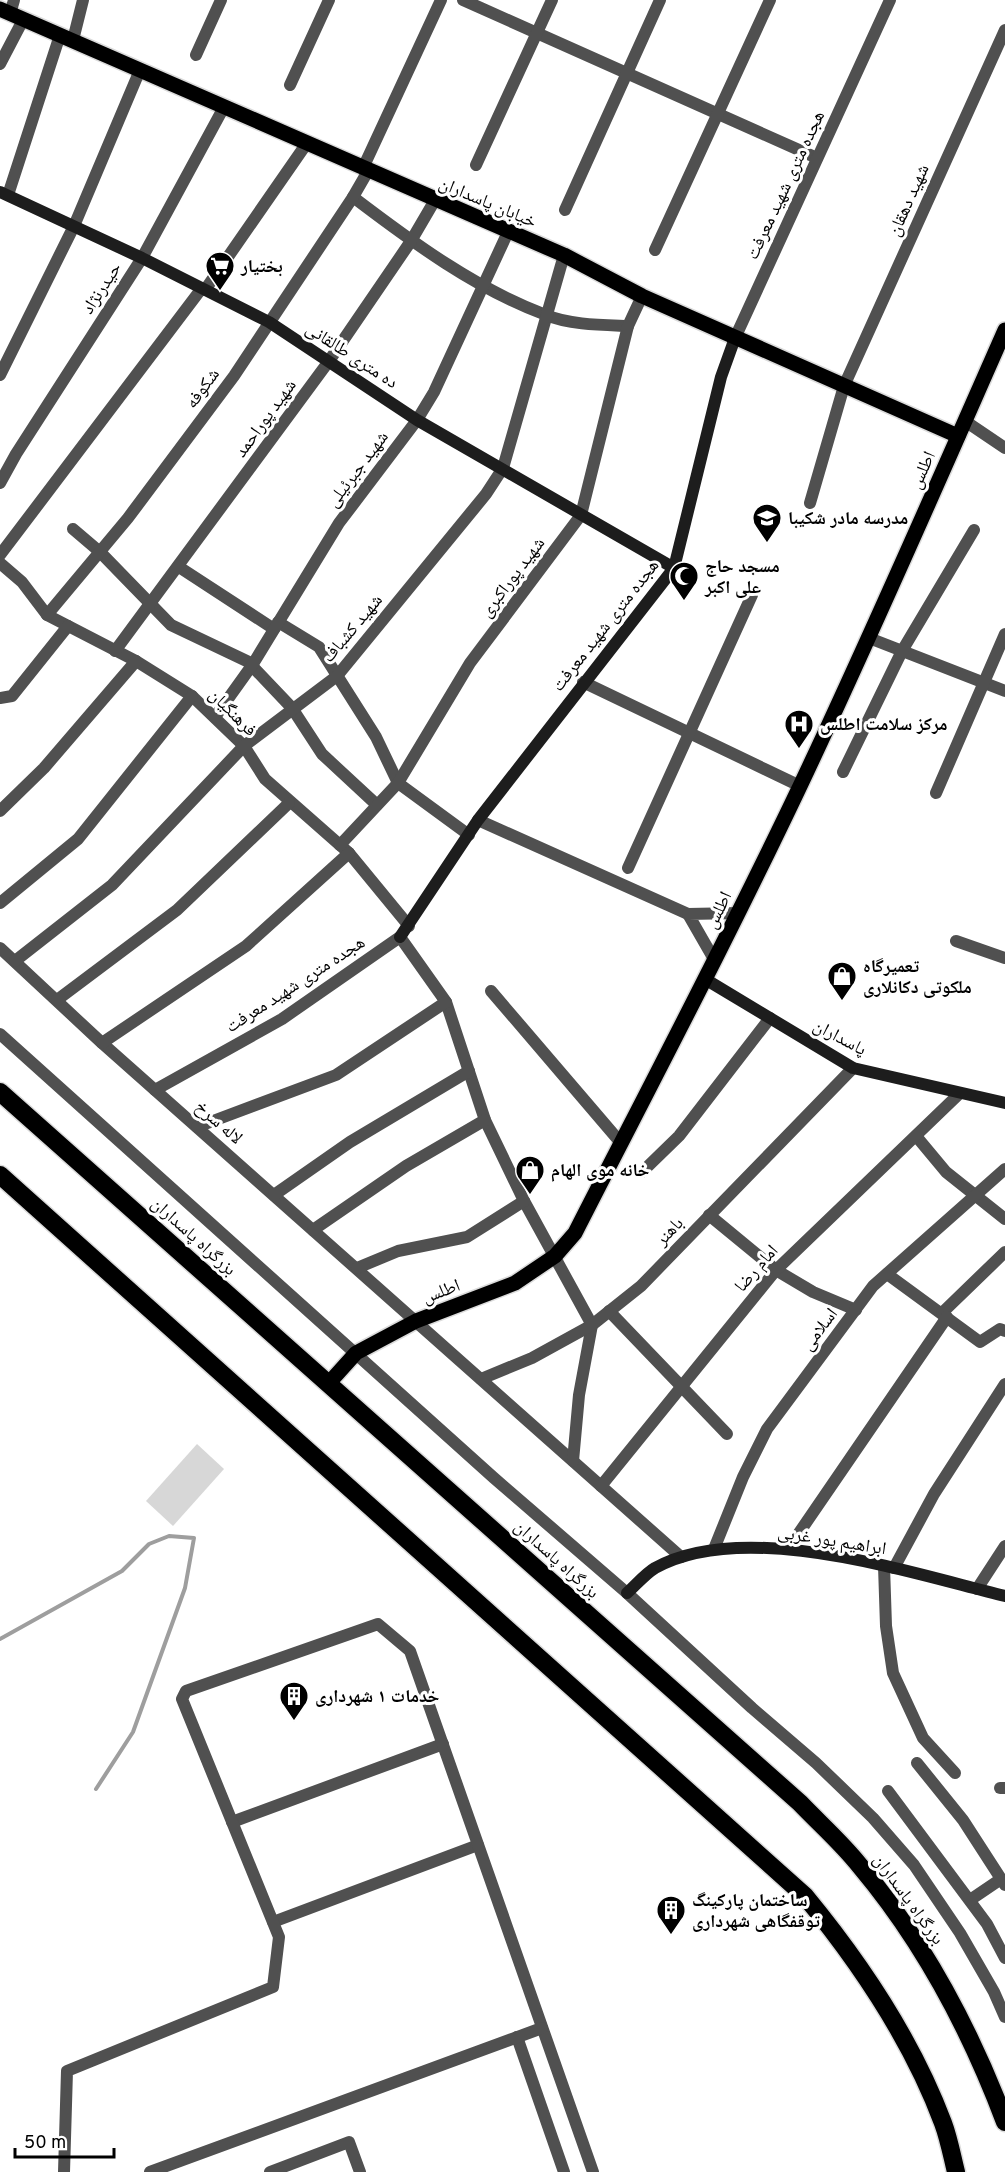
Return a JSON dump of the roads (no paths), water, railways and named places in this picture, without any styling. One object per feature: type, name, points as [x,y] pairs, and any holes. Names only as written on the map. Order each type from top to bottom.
[{"type":"highway","name":"بزرگراه پاسداران","points":[[0,1092],[800,1803],[859,1864],[910,1930],[955,2007],[987,2073],[1005,2122]]},
{"type":"highway","points":[[0,1175],[805,1896],[840,1938],[873,1986],[911,2054],[944,2124],[956,2172]]},
{"type":"main road","name":"خیابان پاسداران","points":[[12,11],[66,38],[564,255],[642,296],[958,436]]},
{"type":"main road","name":"اطلس","points":[[329,1383],[356,1353],[416,1322],[515,1283],[555,1256],[575,1233],[715,961],[800,786],[869,638],[1005,330]]},
{"type":"street","points":[[4,194],[83,0]]},
{"type":"street","points":[[196,56],[221,0]]},
{"type":"street","points":[[290,85],[329,0]]},
{"type":"street","name":"شکوفه","points":[[47,615],[128,518],[234,376],[353,197],[441,0]]},
{"type":"street","points":[[464,0],[816,158]]},
{"type":"street","points":[[476,165],[552,0]]},
{"type":"street","points":[[565,210],[660,0]]},
{"type":"street","points":[[655,250],[716,113],[770,0]]},
{"type":"street","name":"هجده متری شهید معرفت","points":[[155,1090],[282,1019],[400,937],[478,820],[583,682],[674,568],[721,377],[735,338],[890,0]]},
{"type":"street","points":[[0,64],[12,11]]},
{"type":"street","name":"شهید دهقان","points":[[810,502],[844,386],[1005,30]]},
{"type":"street","points":[[0,375],[74,226],[140,70]]},
{"type":"street","name":"حیدرنژاد","points":[[0,483],[16,453],[142,258],[224,107]]},
{"type":"street","points":[[0,555],[204,289],[307,143]]},
{"type":"street","name":"ده متری طالقانی","points":[[4,194],[142,258],[269,322],[417,420],[674,568]]},
{"type":"street","points":[[353,197],[411,241],[484,284],[547,316],[628,326]]},
{"type":"street","name":"شهید پوراحمد","points":[[115,651],[152,604],[329,361],[411,241],[435,200]]},
{"type":"street","name":"شهید جبرئیلی","points":[[215,717],[253,665],[339,522],[417,420],[434,392],[508,232]]},
{"type":"street","name":"شهید کشباف","points":[[15,961],[112,885],[244,746],[337,676],[486,494],[503,468],[564,255]]},
{"type":"street","name":"شهید پوراکبری","points":[[102,1043],[246,946],[344,849],[377,805],[398,783],[470,663],[581,515],[628,326],[642,296]]},
{"type":"street","points":[[965,421],[1005,448]]},
{"type":"street","points":[[73,529],[100,552],[171,625],[253,665],[292,708],[322,754],[377,805]]},
{"type":"street","points":[[843,772],[902,651],[974,530]]},
{"type":"street","name":"فرهنگیان","points":[[0,563],[22,582],[47,615],[136,662],[192,696],[244,746],[265,779],[289,803],[344,849],[409,926]]},
{"type":"street","points":[[179,567],[276,625],[319,647],[376,737],[398,783],[469,836]]},
{"type":"street","points":[[628,868],[752,595]]},
{"type":"street","points":[[0,698],[12,696],[68,626]]},
{"type":"street","points":[[936,794],[1005,634]]},
{"type":"street","points":[[869,638],[1005,691]]},
{"type":"street","points":[[0,811],[44,768],[136,662]]},
{"type":"street","points":[[583,682],[800,786]]},
{"type":"street","points":[[0,903],[78,839],[192,696]]},
{"type":"street","points":[[57,1000],[177,910],[289,803]]},
{"type":"street","points":[[478,820],[688,914],[739,913]]},
{"type":"street","points":[[688,914],[715,961]]},
{"type":"street","points":[[400,937],[446,1002],[485,1120],[524,1201],[592,1325],[579,1395],[573,1461]]},
{"type":"street","points":[[956,941],[1005,957]]},
{"type":"street","name":"لاله سرخ","points":[[0,948],[102,1043],[681,1557]]},
{"type":"street","name":"پاسداران","points":[[705,979],[853,1068],[1005,1103]]},
{"type":"street","points":[[491,991],[621,1143]]},
{"type":"street","points":[[197,1127],[336,1075],[446,1002]]},
{"type":"street","points":[[642,1172],[679,1136],[770,1018]]},
{"type":"street","points":[[0,1034],[494,1478],[627,1593],[752,1708],[816,1763],[880,1826],[914,1864],[960,1933],[1005,2017]]},
{"type":"street","name":"باهنر","points":[[481,1379],[532,1358],[592,1325],[641,1286],[853,1068]]},
{"type":"street","points":[[274,1195],[350,1143],[469,1071]]},
{"type":"street","name":"امام رضا","points":[[601,1486],[776,1270],[959,1094]]},
{"type":"street","points":[[313,1230],[406,1166],[485,1120]]},
{"type":"street","points":[[916,1136],[946,1172],[1005,1219]]},
{"type":"street","name":"اسلامی","points":[[714,1549],[743,1477],[767,1429],[873,1286],[1005,1169]]},
{"type":"street","points":[[357,1268],[398,1251],[467,1237],[524,1201]]},
{"type":"street","points":[[709,1215],[776,1270],[813,1292],[856,1310]]},
{"type":"street","points":[[788,1549],[944,1315],[1005,1252]]},
{"type":"street","points":[[886,1274],[980,1342],[1000,1329],[1005,1331]]},
{"type":"street","points":[[609,1311],[727,1434]]},
{"type":"street","points":[[955,1773],[923,1738],[893,1673],[886,1626],[889,1567],[1005,1384]]},
{"type":"street","points":[[977,1589],[1005,1546]]},
{"type":"street","name":"ابراهیم پور غربی","points":[[627,1593],[653,1569],[681,1557],[714,1549],[788,1549],[889,1567],[1005,1596]]},
{"type":"street","points":[[64,2172],[67,2071],[273,1987],[279,1937],[182,1699],[186,1691],[378,1624],[410,1651],[593,2172]]},
{"type":"street","points":[[232,1822],[443,1744]]},
{"type":"street","points":[[917,1763],[963,1820],[1003,1882],[970,1900]]},
{"type":"street","points":[[888,1791],[987,1924],[1005,1958]]},
{"type":"street","points":[[273,1922],[478,1845]]},
{"type":"street","points":[[150,2172],[542,2028]]},
{"type":"street","points":[[517,2037],[564,2172]]},
{"type":"street","points":[[270,2172],[349,2142],[360,2172]]},
{"type":"waterway","points":[[0,1639],[122,1571],[149,1544],[169,1536],[194,1538],[185,1588],[133,1732],[96,1789]]},
{"type":"place","name":"بختیار","points":[[220,292]]},
{"type":"place","name":"مدرسه مادر شکیبا","points":[[767,544]]},
{"type":"place","name":"مسجد حاج علی اکبر","points":[[684,602]]},
{"type":"place","name":"مرکز سلامت اطلس","points":[[799,750]]},
{"type":"place","name":"تعمیرگاه ملکوتی دکانلاری","points":[[842,1002]]},
{"type":"place","name":"خانه موی الهام","points":[[530,1196]]},
{"type":"place","name":"خدمات ۱ شهرداری","points":[[294,1722]]},
{"type":"place","name":"ساختمان پارکینگ توقفگاهی شهرداری","points":[[671,1936]]}]
